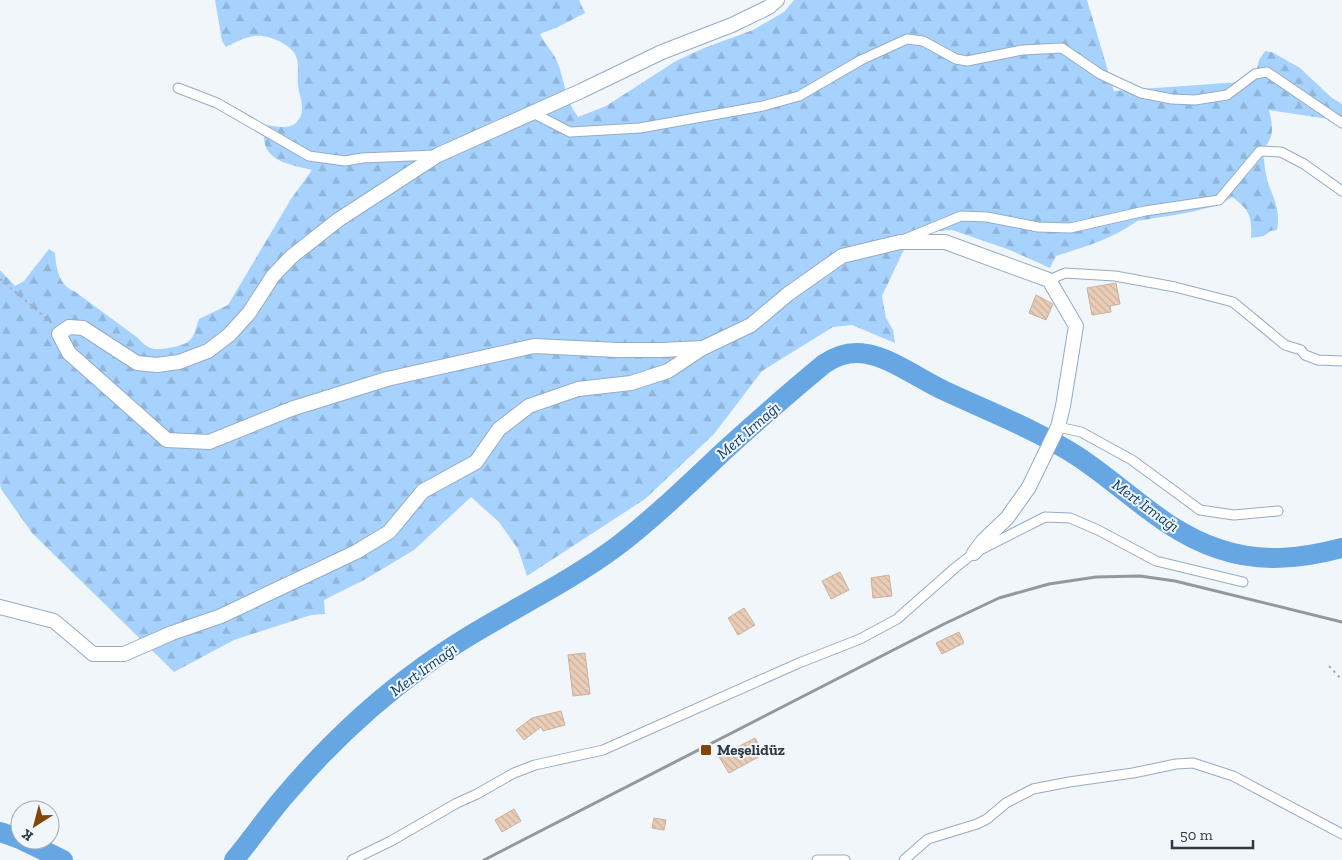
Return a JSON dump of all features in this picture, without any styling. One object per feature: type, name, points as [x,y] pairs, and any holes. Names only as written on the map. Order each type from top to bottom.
[{"type":"street","points":[[703,348],[626,350],[534,346],[387,379],[291,409],[209,442],[167,440],[69,352],[59,334],[69,327],[83,328],[137,363],[157,365],[179,362],[208,351],[229,335],[249,313],[273,276],[291,257],[338,220],[438,155],[533,113],[662,52],[732,25],[769,7],[777,0]]},
{"type":"street","points":[[533,113],[570,132],[640,128],[763,106],[799,96],[861,60],[908,39],[923,41],[956,59],[967,61],[1022,50],[1062,48],[1100,74],[1116,82],[1141,93],[1172,99],[1195,100],[1227,95],[1255,74],[1267,72],[1342,123]]},
{"type":"street","points":[[178,88],[216,103],[309,156],[345,161],[362,158],[438,155]]},
{"type":"street","points":[[0,607],[54,621],[92,654],[124,654],[172,633],[220,616],[356,552],[389,532],[423,491],[476,462],[499,429],[530,406],[578,389],[631,383],[668,371],[703,348],[751,325],[788,294],[842,256],[900,242],[961,216],[987,217],[1038,227],[1070,228],[1145,211],[1219,200],[1260,151],[1281,152],[1304,164],[1342,191]]},
{"type":"street","points":[[900,242],[945,242],[1049,280],[1076,326],[1058,427],[1029,487],[1007,518],[983,541],[974,553]]},
{"type":"street","points":[[1049,280],[1065,274],[1115,276],[1175,287],[1233,302],[1285,345],[1301,350],[1305,355],[1318,360],[1342,361]]},
{"type":"street","points":[[1058,427],[1081,432],[1132,460],[1200,510],[1234,515],[1278,511]]},
{"type":"street","points":[[352,860],[391,841],[456,803],[478,794],[514,773],[535,765],[603,750],[799,663],[860,639],[897,619],[974,553],[1045,517],[1070,518],[1098,530],[1156,561],[1244,582]]},
{"type":"street","points":[[904,860],[928,839],[977,824],[987,819],[1006,803],[1034,789],[1194,762],[1233,776],[1342,834]]},
{"type":"street","points":[[817,860],[845,860]]},
{"type":"path","points":[[0,279],[53,324],[59,334]]},
{"type":"path","points":[[1329,666],[1342,680]]},
{"type":"green space","points":[[215,0],[579,0],[585,13],[540,34],[557,61],[568,97],[578,117],[606,106],[676,61],[704,48],[753,30],[784,12],[794,0],[1087,0],[1114,91],[1254,81],[1259,60],[1265,51],[1272,52],[1300,68],[1332,98],[1342,104],[1342,121],[1269,110],[1272,131],[1270,140],[1263,150],[1266,175],[1276,206],[1278,223],[1277,230],[1270,231],[1264,236],[1251,238],[1249,214],[1232,197],[1200,210],[1137,221],[1119,233],[1056,256],[1050,268],[1010,250],[952,230],[909,233],[908,241],[882,296],[886,318],[893,330],[895,343],[852,325],[833,327],[762,371],[714,434],[645,499],[527,576],[518,549],[499,522],[471,497],[414,550],[364,580],[324,600],[325,614],[311,615],[234,640],[174,672],[32,533],[1,489],[0,270],[15,286],[24,281],[49,249],[55,253],[57,270],[69,289],[145,345],[154,349],[173,347],[186,343],[193,337],[199,319],[228,305],[291,199],[312,170],[276,158],[265,146],[266,125],[281,127],[293,125],[301,114],[302,105],[298,86],[298,62],[295,54],[280,41],[260,36],[244,39],[226,47],[222,41]]},
{"type":"building","points":[[1116,283],[1120,304],[1110,306],[1111,312],[1092,315],[1087,288]]},
{"type":"building","points":[[1036,295],[1053,304],[1046,320],[1029,313]]},
{"type":"building","points":[[840,572],[849,590],[831,599],[822,581]]},
{"type":"building","points":[[889,575],[892,596],[873,598],[871,578]]},
{"type":"building","points":[[744,608],[755,625],[738,635],[728,618]]},
{"type":"building","points":[[959,632],[964,643],[942,654],[936,643]]},
{"type":"building","points":[[585,653],[590,694],[573,696],[568,655]]},
{"type":"building","points":[[561,711],[565,725],[543,731],[541,727],[524,740],[516,730],[532,718]]},
{"type":"building","points":[[755,738],[764,754],[729,773],[719,757]]},
{"type":"building","points":[[514,809],[521,821],[502,832],[495,820]]},
{"type":"building","points":[[654,818],[666,820],[664,830],[652,828]]},
{"type":"waterway","name":"Mert Irmağı","points":[[234,860],[314,762],[385,696],[447,650],[569,578],[616,547],[658,513],[736,440],[811,375],[824,364],[844,354],[861,353],[876,356],[945,391],[1045,437],[1095,468],[1162,520],[1199,541],[1219,549],[1250,556],[1280,558],[1311,555],[1342,548]]},
{"type":"waterway","name":"Mert Irmağı","points":[[0,832],[10,836]]},
{"type":"waterway","name":"Mert Irmağı","points":[[42,850],[63,860]]},
{"type":"railway","points":[[484,860],[944,624],[999,598],[1049,584],[1096,577],[1140,576],[1175,581],[1342,622]]},
{"type":"place","name":"Meşelidüz","points":[[706,750]]}]
